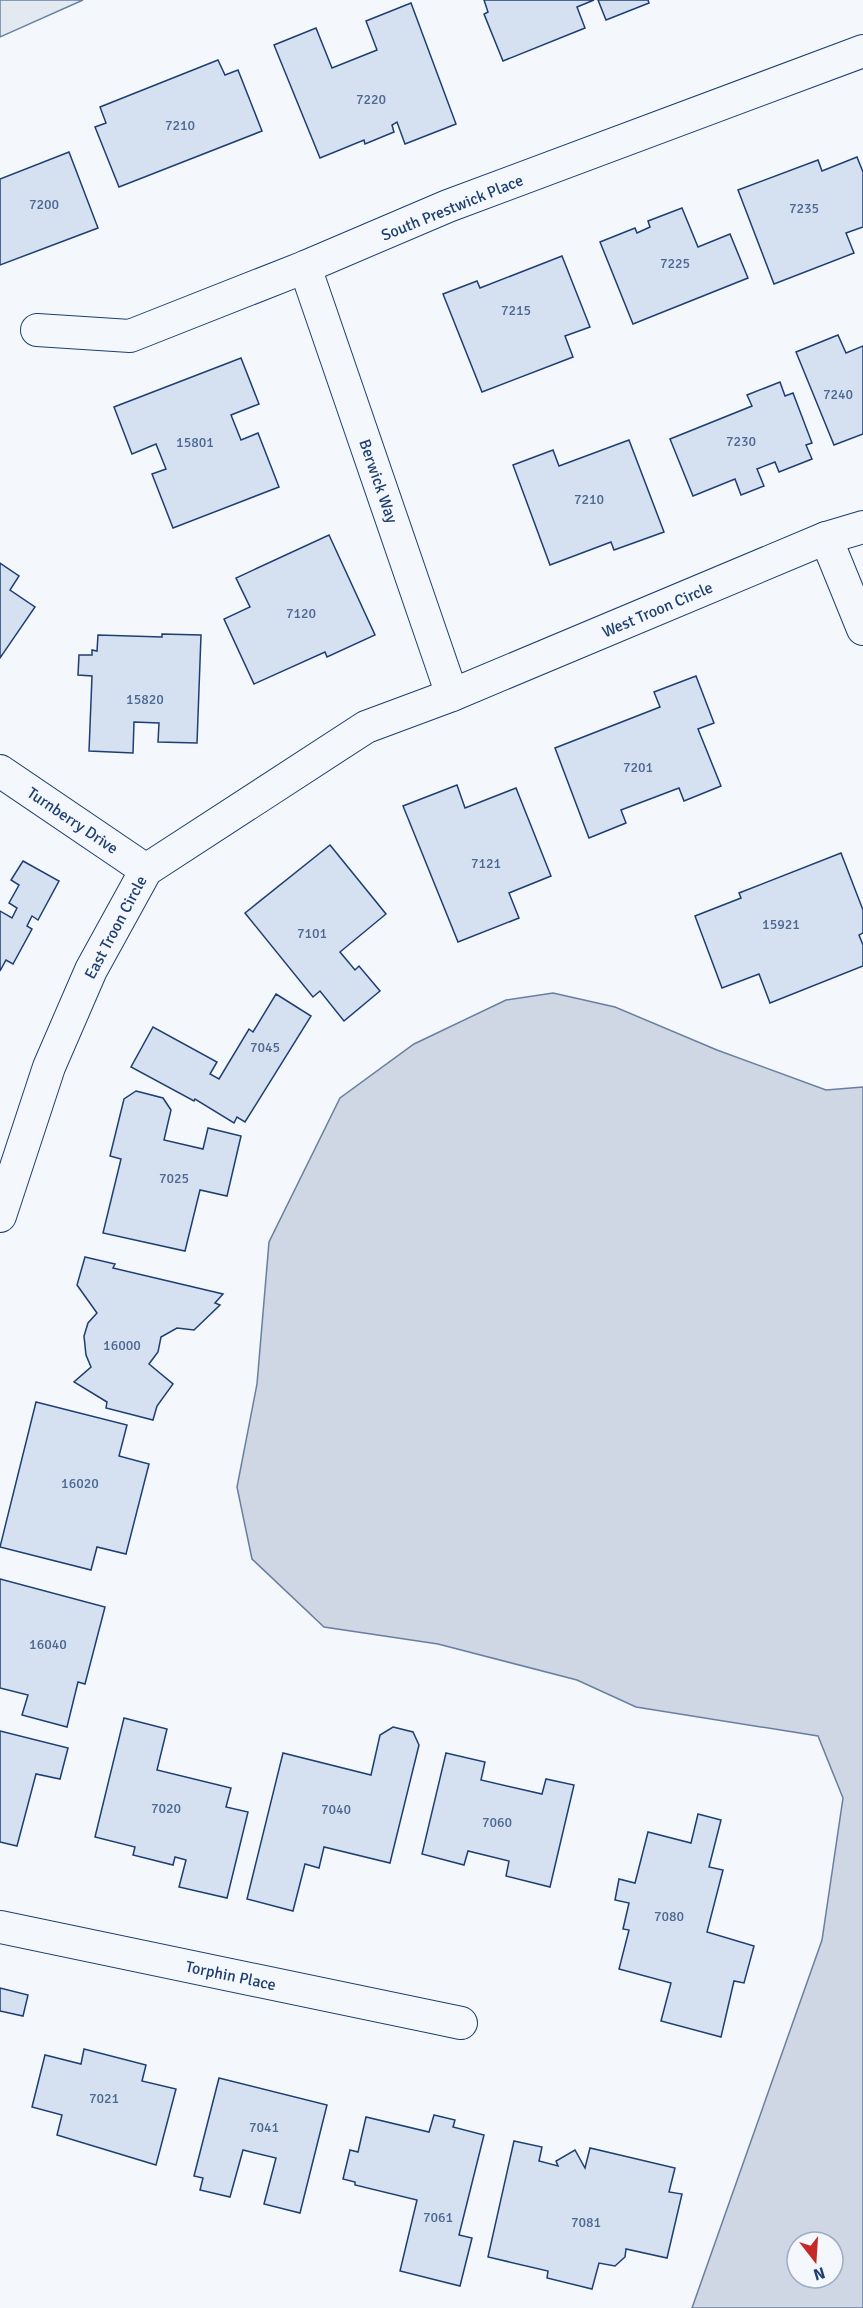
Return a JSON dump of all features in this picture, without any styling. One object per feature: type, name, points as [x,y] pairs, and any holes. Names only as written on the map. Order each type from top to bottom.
[{"type":"street","name":"South Prestwick Place","points":[[37,330],[130,336],[305,267],[448,206],[863,51]]},
{"type":"street","name":"Berwick Way","points":[[305,267],[452,695]]},
{"type":"street","name":"West Troon Circle","points":[[452,695],[826,538],[863,527]]},
{"type":"street","points":[[826,538],[863,629]]},
{"type":"street","name":"East Troon Circle","points":[[0,1216],[58,1046],[91,970],[146,870],[366,727],[452,695]]},
{"type":"street","name":"Turnberry Drive","points":[[0,771],[146,870]]},
{"type":"street","name":"Torphin Place","points":[[0,1927],[461,2023]]},
{"type":"shaded area","points":[[0,0],[83,0],[0,37]]},
{"type":"shaded area","points":[[553,993],[615,1007],[717,1050],[826,1090],[863,1087],[863,2308],[692,2308],[822,1940],[843,1798],[818,1736],[636,1707],[577,1680],[438,1644],[324,1627],[252,1559],[237,1487],[257,1384],[269,1242],[340,1098],[414,1044],[506,1000]]},
{"type":"building","points":[[484,0],[594,0],[577,7],[585,28],[503,61],[484,14],[488,12]]},
{"type":"building","points":[[598,0],[648,0],[649,3],[606,20]]},
{"type":"building","points":[[411,3],[456,124],[405,144],[397,122],[392,125],[394,132],[365,144],[364,140],[320,158],[274,45],[316,28],[332,68],[377,50],[366,21]]},
{"type":"building","points":[[218,60],[225,75],[238,70],[262,131],[119,187],[95,127],[106,123],[100,107]]},
{"type":"building","points":[[69,152],[98,228],[0,265],[0,179]]},
{"type":"building","points":[[857,157],[863,172],[863,227],[846,233],[854,253],[774,284],[738,190],[818,160],[822,171]]},
{"type":"building","points":[[682,208],[698,247],[730,234],[748,278],[633,324],[600,242],[635,228],[637,233],[650,227],[648,221]]},
{"type":"building","points":[[562,256],[590,327],[565,336],[573,357],[482,392],[443,294],[477,281],[480,288]]},
{"type":"building","points":[[838,335],[846,353],[863,346],[863,434],[834,445],[796,352]]},
{"type":"building","points":[[241,358],[259,404],[231,415],[241,440],[258,433],[279,487],[173,528],[152,474],[166,469],[156,444],[132,454],[114,407]]},
{"type":"building","points":[[780,382],[785,396],[793,393],[812,443],[806,445],[812,459],[779,472],[775,462],[757,469],[764,486],[741,495],[735,479],[693,496],[670,439],[752,406],[747,395]]},
{"type":"building","points":[[629,440],[664,532],[614,550],[611,542],[550,565],[513,465],[553,450],[559,466]]},
{"type":"building","points":[[329,535],[375,635],[327,657],[325,652],[254,684],[224,619],[250,607],[236,578]]},
{"type":"building","points":[[0,563],[19,576],[10,590],[35,607],[0,658]]},
{"type":"building","points":[[162,634],[201,635],[197,743],[158,742],[159,723],[134,722],[133,753],[89,751],[92,676],[78,675],[79,655],[92,655],[92,650],[97,651],[98,635],[162,637]]},
{"type":"building","points":[[696,676],[714,723],[698,729],[721,786],[684,801],[679,788],[621,810],[626,823],[589,838],[555,748],[660,707],[654,692]]},
{"type":"building","points":[[457,785],[465,808],[516,788],[551,876],[509,893],[519,918],[458,942],[403,806]]},
{"type":"building","points":[[330,845],[386,914],[340,952],[355,970],[359,966],[380,991],[344,1021],[320,991],[313,997],[245,913]]},
{"type":"building","points":[[841,853],[863,910],[863,933],[859,935],[863,945],[863,966],[770,1003],[759,974],[722,988],[695,916],[741,898],[739,893]]},
{"type":"building","points":[[23,861],[59,881],[38,920],[32,916],[27,926],[32,929],[13,964],[6,960],[0,971],[0,911],[12,918],[17,908],[9,903],[19,885],[11,880]]},
{"type":"building","points":[[276,994],[311,1016],[245,1122],[237,1117],[234,1123],[195,1099],[194,1101],[131,1067],[153,1027],[217,1062],[210,1074],[219,1079],[249,1029],[253,1032]]},
{"type":"building","points":[[136,1091],[163,1098],[171,1110],[164,1140],[203,1149],[208,1128],[241,1136],[227,1196],[200,1190],[185,1251],[103,1233],[121,1159],[110,1156],[124,1099]]},
{"type":"building","points":[[85,1257],[115,1264],[113,1268],[223,1294],[215,1303],[220,1305],[194,1330],[177,1328],[161,1337],[158,1352],[149,1364],[173,1384],[157,1406],[153,1420],[106,1408],[107,1402],[74,1382],[91,1367],[86,1355],[84,1336],[88,1323],[97,1313],[77,1285]]},
{"type":"building","points":[[36,1402],[127,1425],[119,1456],[149,1464],[126,1554],[97,1547],[91,1570],[0,1547]]},
{"type":"building","points":[[0,1579],[105,1607],[85,1684],[78,1682],[67,1727],[22,1715],[28,1695],[0,1688]]},
{"type":"building","points":[[124,1718],[167,1729],[157,1770],[231,1788],[226,1807],[248,1812],[227,1898],[179,1887],[186,1860],[175,1857],[173,1865],[133,1855],[135,1847],[95,1837]]},
{"type":"building","points":[[393,1727],[413,1732],[419,1745],[390,1863],[324,1847],[319,1868],[305,1864],[293,1911],[247,1899],[283,1753],[371,1775],[380,1735]]},
{"type":"building","points":[[0,1731],[68,1748],[60,1779],[36,1774],[17,1846],[0,1842]]},
{"type":"building","points":[[446,1753],[485,1762],[481,1780],[542,1794],[546,1779],[574,1785],[550,1887],[506,1876],[509,1861],[468,1851],[464,1865],[422,1854]]},
{"type":"building","points":[[698,1814],[721,1820],[709,1867],[723,1870],[707,1932],[754,1946],[744,1983],[734,1981],[721,2037],[661,2021],[671,1983],[619,1969],[629,1930],[623,1929],[629,1903],[615,1900],[619,1879],[635,1883],[648,1832],[691,1843]]},
{"type":"building","points":[[0,1988],[28,1995],[23,2016],[0,2011]]},
{"type":"building","points":[[84,2049],[146,2065],[142,2081],[176,2089],[156,2165],[57,2135],[62,2115],[32,2107],[45,2055],[81,2064]]},
{"type":"building","points":[[219,2078],[327,2105],[300,2213],[264,2204],[276,2158],[243,2150],[230,2197],[200,2190],[203,2178],[194,2176]]},
{"type":"building","points":[[434,2115],[455,2120],[453,2127],[484,2135],[459,2235],[472,2238],[460,2286],[400,2271],[417,2200],[355,2185],[355,2182],[343,2179],[350,2150],[358,2152],[366,2117],[429,2132]]},
{"type":"building","points":[[514,2141],[542,2147],[539,2161],[558,2166],[556,2161],[575,2150],[585,2168],[590,2148],[675,2168],[669,2192],[682,2194],[667,2258],[626,2249],[625,2257],[615,2266],[599,2263],[592,2289],[547,2278],[548,2271],[488,2257]]}]
